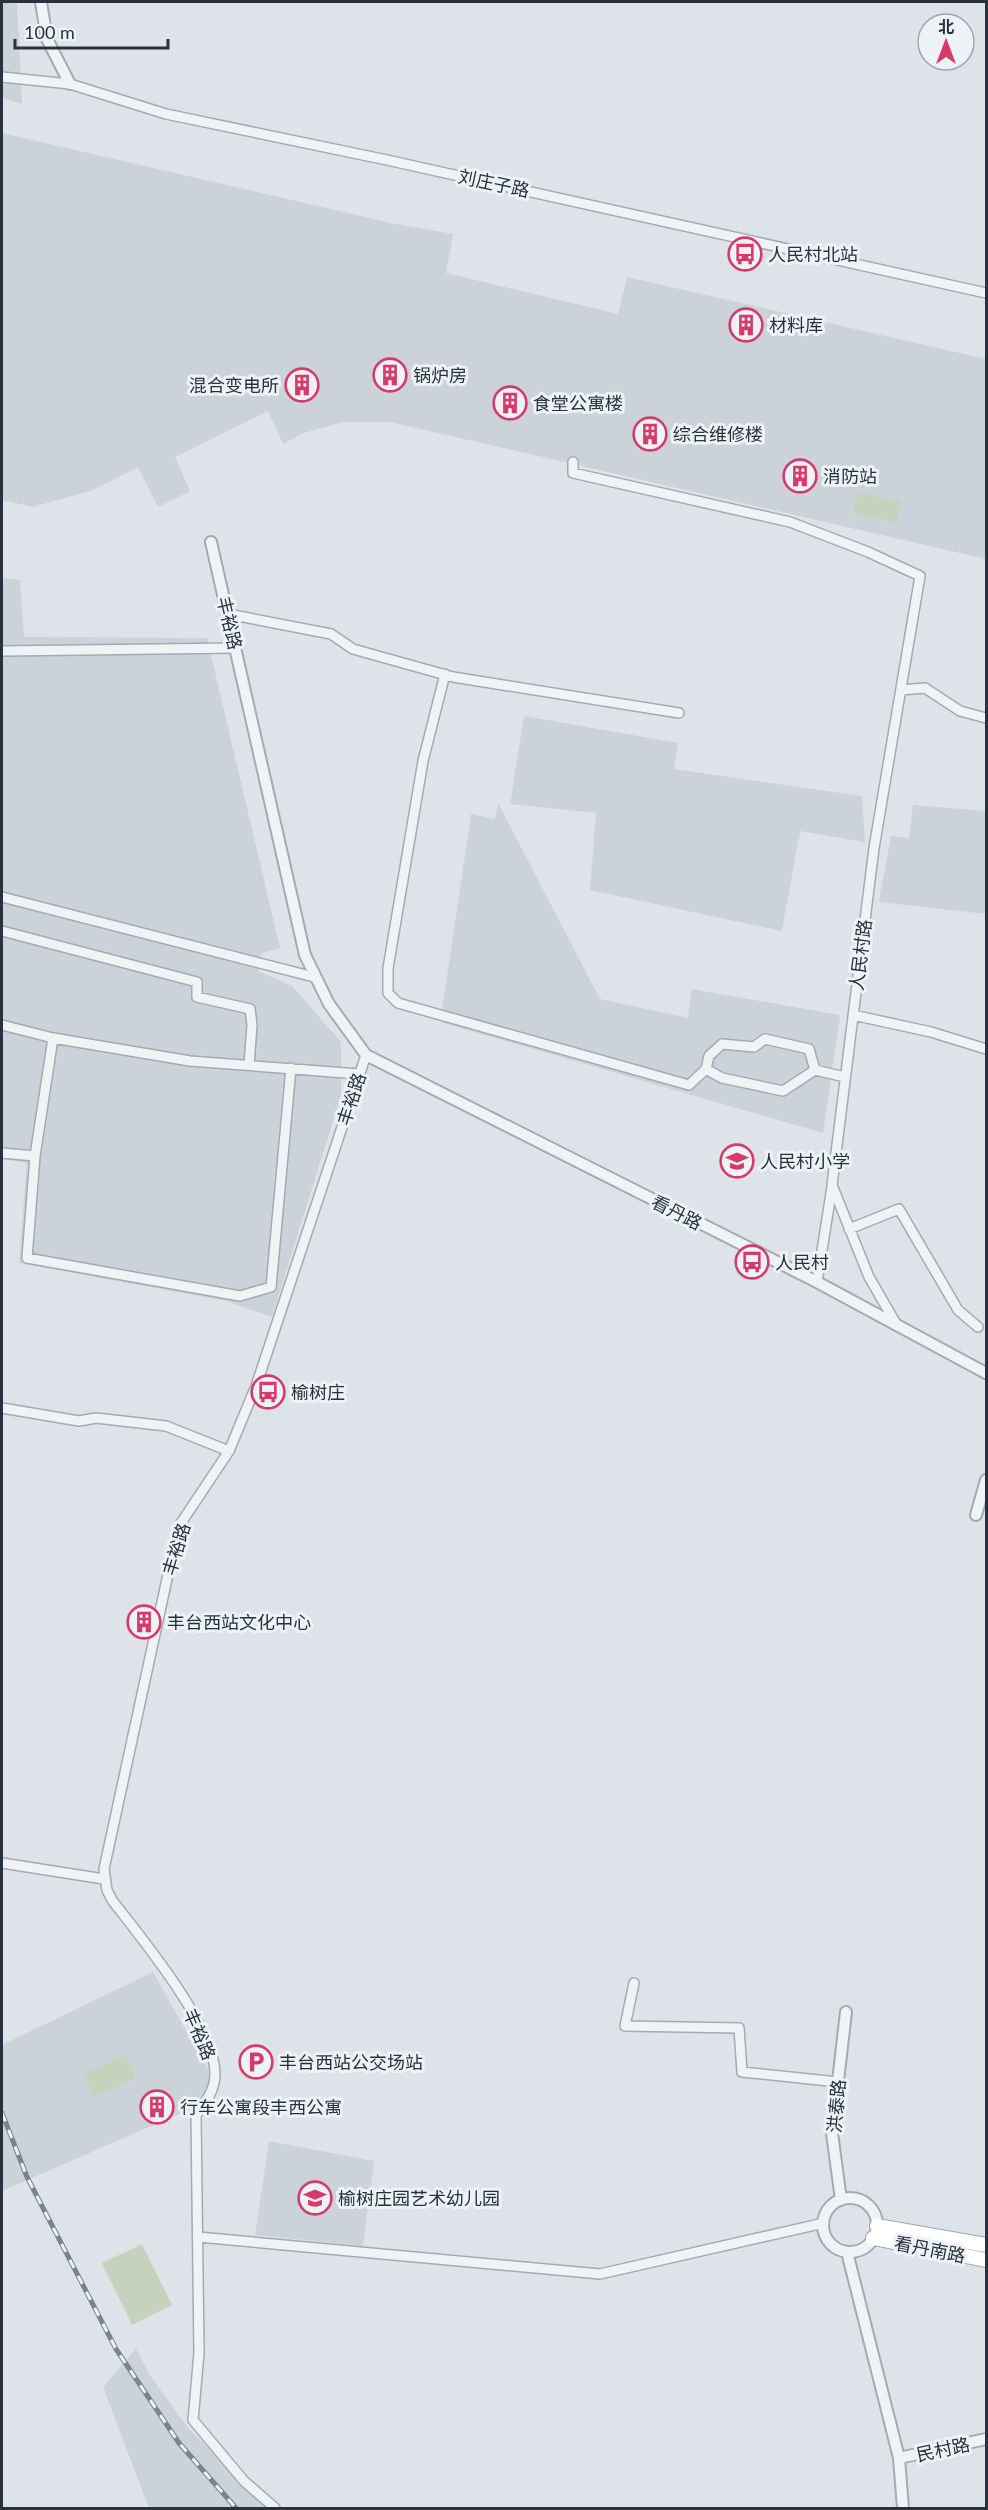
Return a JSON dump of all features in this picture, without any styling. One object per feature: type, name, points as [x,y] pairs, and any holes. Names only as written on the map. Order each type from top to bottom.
[{"type":"main road","name":"看丹南路","points":[[875,2232],[987,2245]]},
{"type":"main road","name":"看丹南路","points":[[875,2232],[987,2260]]},
{"type":"street","points":[[40,2],[48,39],[70,84]]},
{"type":"street","name":"刘庄子路","points":[[2,77],[70,84],[166,114],[387,159],[987,293]]},
{"type":"street","name":"人民村路","points":[[573,462],[573,473],[790,522],[868,552],[920,576],[874,848],[832,1185],[869,1278],[895,1322]]},
{"type":"street","name":"丰裕路","points":[[211,542],[298,931],[314,977],[346,1031],[366,1055],[273,1339],[229,1450],[181,1523],[177,1533],[105,1859],[104,1879],[112,1899],[186,2002],[200,2026],[214,2065],[211,2093],[196,2115],[199,2353],[193,2420],[244,2481],[275,2508]]},
{"type":"street","points":[[228,614],[331,634],[353,649],[445,674],[679,713]]},
{"type":"street","points":[[2,651],[236,648]]},
{"type":"street","points":[[445,674],[423,761],[388,968],[388,993],[398,1003],[689,1085],[706,1069],[710,1056],[723,1044],[754,1047],[765,1039],[808,1049],[815,1070]]},
{"type":"street","points":[[901,690],[925,688],[960,711],[987,718]]},
{"type":"street","points":[[2,897],[314,977]]},
{"type":"street","points":[[2,931],[197,982],[197,997],[250,1009],[252,1025],[249,1065]]},
{"type":"street","points":[[853,1015],[931,1032],[987,1049]]},
{"type":"street","points":[[2,1025],[53,1038],[190,1061],[359,1074]]},
{"type":"street","points":[[53,1038],[35,1156],[27,1258],[240,1296],[271,1287],[291,1068]]},
{"type":"street","name":"看丹路","points":[[366,1055],[817,1282],[987,1373]]},
{"type":"street","points":[[706,1069],[722,1078],[783,1091],[815,1070],[845,1077]]},
{"type":"street","points":[[2,1153],[35,1156]]},
{"type":"street","points":[[817,1282],[832,1185]]},
{"type":"street","points":[[849,1229],[899,1209],[958,1310],[978,1327]]},
{"type":"street","points":[[2,1408],[79,1421],[96,1418],[166,1426],[229,1450]]},
{"type":"street","points":[[976,1515],[987,1480]]},
{"type":"street","points":[[2,1863],[104,1879]]},
{"type":"street","points":[[634,1983],[625,2026],[739,2028],[742,2072],[838,2082]]},
{"type":"street","name":"洪泰路","points":[[841,2200],[832,2133],[846,2012]]},
{"type":"street","points":[[850,2198],[866,2204],[872,2210],[875,2232],[862,2249],[847,2252],[831,2244],[826,2236],[824,2223],[827,2210],[841,2200],[850,2198]]},
{"type":"street","points":[[198,2237],[600,2274],[824,2223]]},
{"type":"street","points":[[847,2252],[899,2458],[903,2508]]},
{"type":"street","name":"民村路","points":[[899,2458],[987,2439]]},
{"type":"shaded area","points":[[2,2],[17,2],[22,104],[2,98]]},
{"type":"shaded area","points":[[2,133],[391,223],[453,234],[446,273],[618,314],[627,277],[986,359],[986,559],[390,422],[343,422],[304,433],[283,444],[268,411],[175,457],[190,491],[158,507],[138,467],[93,490],[33,507],[2,500]]},
{"type":"shaded area","points":[[2,578],[20,580],[24,637],[207,638],[280,948],[262,953],[258,971],[292,986],[341,1042],[341,1095],[272,1317],[226,1301],[19,1263],[27,1163],[2,1159]]},
{"type":"shaded area","points":[[524,716],[678,743],[674,769],[862,796],[865,842],[800,831],[782,931],[590,890],[596,813],[510,804]]},
{"type":"shaded area","points":[[498,803],[600,999],[688,1018],[692,989],[840,1015],[823,1133],[443,1023],[442,1011],[471,814],[495,819]]},
{"type":"shaded area","points":[[913,805],[986,811],[986,914],[879,902],[891,836],[909,838]]},
{"type":"shaded area","points":[[153,1972],[212,2077],[202,2104],[2,2191],[2,2045]]},
{"type":"shaded area","name":"榆树庄园艺术幼儿园","points":[[269,2141],[374,2161],[363,2246],[255,2235]]},
{"type":"shaded area","points":[[136,2349],[151,2377],[189,2429],[271,2508],[149,2508],[103,2387]]},
{"type":"green space","points":[[858,492],[901,502],[896,523],[853,513]]},
{"type":"green space","points":[[125,2055],[136,2078],[94,2097],[83,2075]]},
{"type":"green space","points":[[142,2244],[172,2305],[132,2325],[102,2263]]},
{"type":"railway","points":[[2,2113],[27,2177],[116,2349],[179,2443],[236,2508]]},
{"type":"place","name":"人民村北站","points":[[745,254]]},
{"type":"place","name":"材料库","points":[[746,325]]},
{"type":"place","name":"锅炉房","points":[[390,375]]},
{"type":"place","name":"混合变电所","points":[[302,385]]},
{"type":"place","name":"食堂公寓楼","points":[[510,403]]},
{"type":"place","name":"综合维修楼","points":[[650,434]]},
{"type":"place","name":"消防站","points":[[800,476]]},
{"type":"place","name":"人民村小学","points":[[737,1161]]},
{"type":"place","name":"人民村","points":[[752,1262]]},
{"type":"place","name":"榆树庄","points":[[268,1392]]},
{"type":"place","name":"丰台西站文化中心","points":[[144,1622]]},
{"type":"place","name":"丰台西站公交场站","points":[[256,2062]]},
{"type":"place","name":"行车公寓段丰西公寓","points":[[157,2107]]},
{"type":"place","name":"榆树庄园艺术幼儿园","points":[[315,2198]]}]
